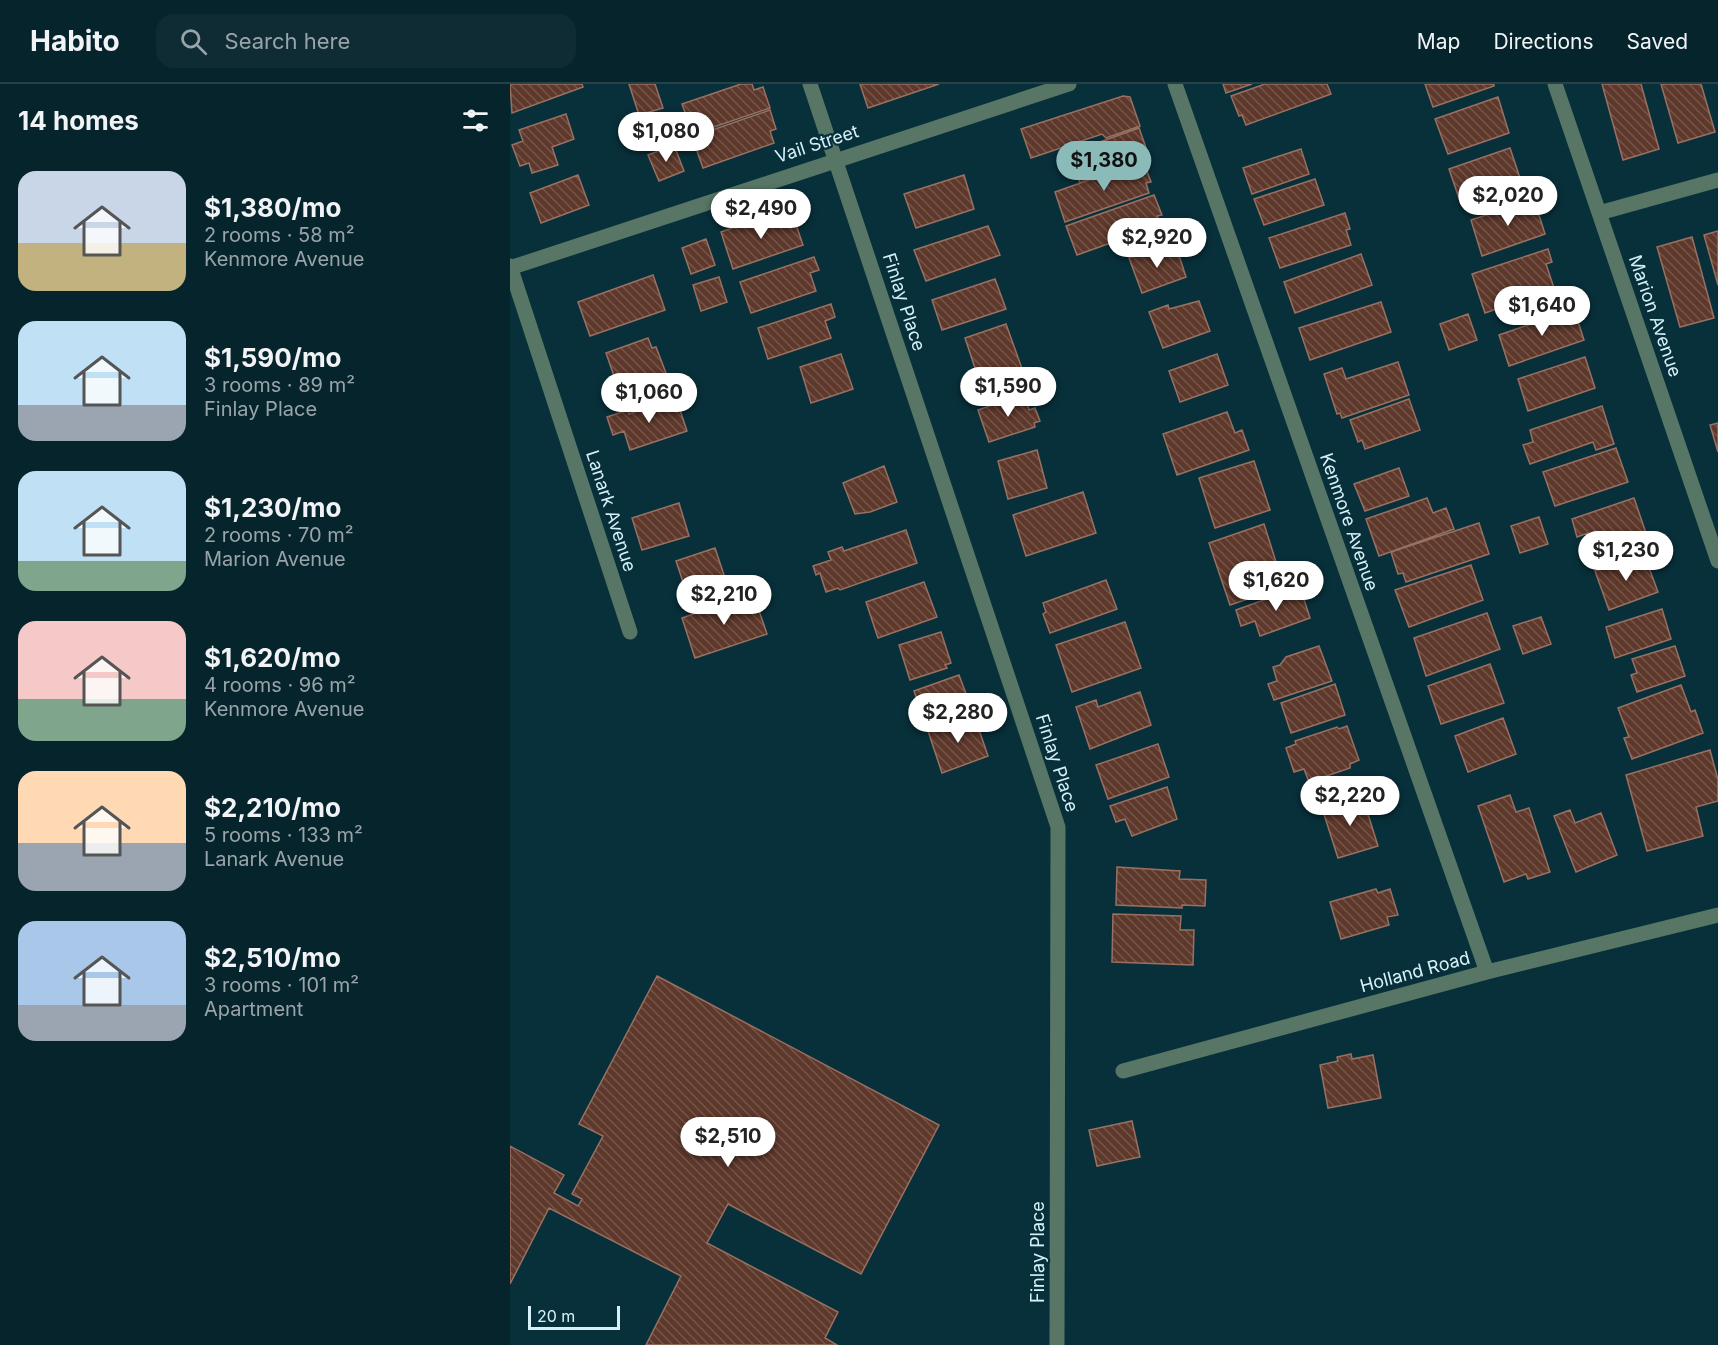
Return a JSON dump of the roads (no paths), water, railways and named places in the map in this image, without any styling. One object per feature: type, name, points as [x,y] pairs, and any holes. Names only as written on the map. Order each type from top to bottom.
[{"type":"street","name":"Finlay Place","points":[[810,84],[1058,827],[1057,1345]]},
{"type":"street","name":"Vail Street","points":[[510,267],[836,158],[1069,84]]},
{"type":"street","name":"Kenmore Avenue","points":[[1175,84],[1487,972]]},
{"type":"street","name":"Marion Avenue","points":[[1555,84],[1714,535],[1718,561]]},
{"type":"street","points":[[1599,213],[1718,180]]},
{"type":"street","name":"Lanark Avenue","points":[[510,267],[630,632]]},
{"type":"street","name":"Holland Road","points":[[1123,1071],[1487,972],[1718,915]]}]
